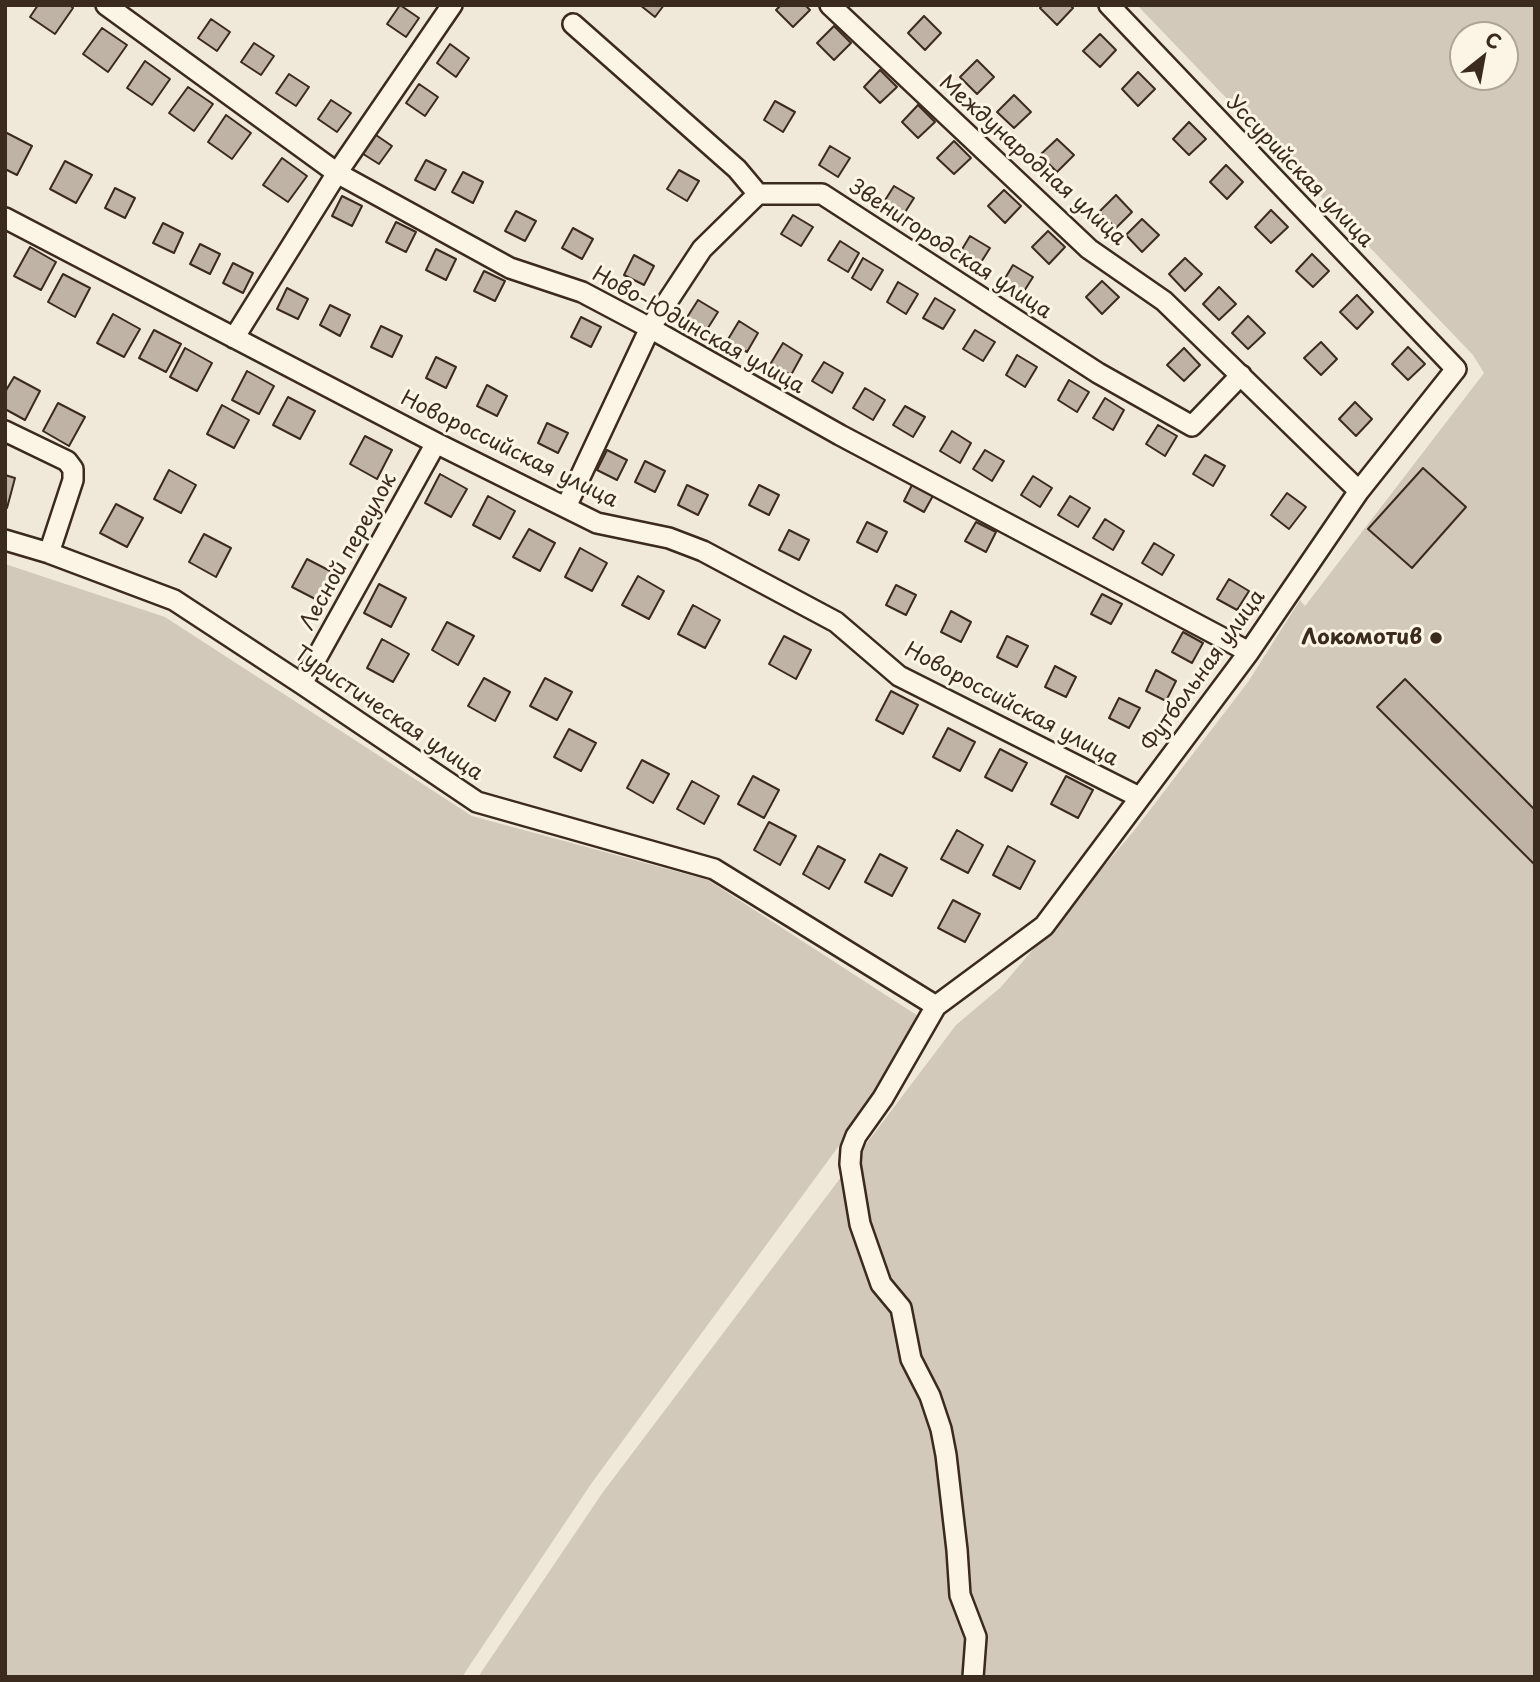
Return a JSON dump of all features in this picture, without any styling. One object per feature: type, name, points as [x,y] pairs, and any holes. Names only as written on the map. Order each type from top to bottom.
[{"type":"street","name":"Ново-Юдинская улица","points":[[106,5],[337,173],[510,268],[582,292],[840,435],[1249,652]]},
{"type":"street","points":[[234,338],[337,173],[452,5]]},
{"type":"street","name":"Международная улица","points":[[830,5],[1089,249],[1164,301],[1359,491]]},
{"type":"street","name":"Уссурийская улица","points":[[1109,5],[1456,369]]},
{"type":"street","points":[[566,507],[650,328],[702,249],[758,194],[737,169],[573,24]]},
{"type":"street","name":"Звенигородская улица","points":[[758,194],[822,194],[1098,373],[1192,426],[1241,375]]},
{"type":"street","name":"Новороссийская улица","points":[[5,219],[436,443],[597,523],[669,538],[703,551],[836,622],[899,676],[1139,797]]},
{"type":"street","name":"Футбольная улица","points":[[936,1006],[1044,926],[1249,652],[1359,491],[1456,369]]},
{"type":"street","points":[[5,431],[67,461],[73,469],[74,480],[49,553]]},
{"type":"street","name":"Лесной переулок","points":[[302,684],[436,443]]},
{"type":"street","name":"Туристическая улица","points":[[5,541],[49,553],[174,600],[477,802],[714,869],[936,1006]]},
{"type":"street","points":[[936,1006],[883,1098],[856,1136],[851,1149],[850,1164],[864,1236],[881,1284],[901,1308],[911,1359],[930,1396],[941,1429],[957,1550],[960,1595],[976,1637],[973,1677]]},
{"type":"shaded area","points":[[1137,5],[1535,5],[1535,1677],[478,1677],[603,1492],[956,1025],[1001,987],[1133,832],[1248,682],[1300,600],[1305,606],[1484,373],[1473,355]]},
{"type":"shaded area","points":[[5,564],[165,617],[472,816],[708,880],[929,1023],[591,1484],[462,1677],[5,1677]]},
{"type":"building","points":[[38,5],[70,5],[73,8],[55,34],[30,17]]},
{"type":"building","points":[[400,5],[419,18],[406,37],[387,24]]},
{"type":"building","points":[[640,5],[664,5],[655,17]]},
{"type":"building","points":[[781,5],[805,5],[810,10],[793,27],[776,10]]},
{"type":"building","points":[[1043,5],[1070,5],[1073,8],[1057,25],[1040,8]]},
{"type":"building","points":[[924,16],[941,33],[925,50],[908,33]]},
{"type":"building","points":[[211,19],[230,32],[217,51],[198,38]]},
{"type":"building","points":[[834,26],[851,43],[834,60],[817,43]]},
{"type":"building","points":[[102,28],[127,45],[108,72],[83,54]]},
{"type":"building","points":[[1100,34],[1116,50],[1100,67],[1083,51]]},
{"type":"building","points":[[254,43],[274,56],[261,75],[241,62]]},
{"type":"building","points":[[450,44],[469,58],[456,77],[437,63]]},
{"type":"building","points":[[977,60],[994,77],[977,94],[960,77]]},
{"type":"building","points":[[145,61],[170,79],[152,105],[127,88]]},
{"type":"building","points":[[880,70],[897,87],[880,103],[864,87]]},
{"type":"building","points":[[1138,72],[1155,89],[1138,106],[1122,89]]},
{"type":"building","points":[[289,74],[309,87],[296,106],[276,93]]},
{"type":"building","points":[[419,84],[438,97],[425,116],[406,103]]},
{"type":"building","points":[[188,87],[213,104],[194,131],[169,113]]},
{"type":"building","points":[[1014,95],[1031,112],[1014,128],[997,112]]},
{"type":"building","points":[[331,100],[351,113],[337,132],[318,119]]},
{"type":"building","points":[[775,101],[795,112],[783,132],[764,120]]},
{"type":"building","points":[[918,105],[935,122],[918,138],[902,122]]},
{"type":"building","points":[[226,115],[251,133],[232,159],[208,142]]},
{"type":"building","points":[[1189,122],[1206,139],[1189,155],[1173,139]]},
{"type":"building","points":[[5,132],[32,146],[17,175],[5,169]]},
{"type":"building","points":[[373,133],[392,146],[379,164],[360,152]]},
{"type":"building","points":[[1057,139],[1074,155],[1057,172],[1040,155]]},
{"type":"building","points":[[954,141],[971,158],[954,174],[937,158]]},
{"type":"building","points":[[830,146],[850,158],[838,177],[819,165]]},
{"type":"building","points":[[282,158],[307,176],[288,202],[263,185]]},
{"type":"building","points":[[426,160],[446,170],[435,190],[415,180]]},
{"type":"building","points":[[65,161],[92,175],[76,203],[50,189]]},
{"type":"building","points":[[1226,165],[1243,182],[1227,199],[1210,182]]},
{"type":"building","points":[[679,170],[699,181],[687,201],[667,189]]},
{"type":"building","points":[[463,172],[483,182],[473,203],[452,192]]},
{"type":"building","points":[[894,186],[914,198],[902,217],[882,205]]},
{"type":"building","points":[[115,188],[135,198],[125,218],[105,208]]},
{"type":"building","points":[[1004,190],[1021,206],[1005,223],[988,206]]},
{"type":"building","points":[[1116,195],[1132,212],[1116,228],[1099,212]]},
{"type":"building","points":[[342,196],[362,206],[352,226],[332,216]]},
{"type":"building","points":[[1271,210],[1288,227],[1271,243],[1255,227]]},
{"type":"building","points":[[516,211],[536,221],[525,241],[505,231]]},
{"type":"building","points":[[793,215],[813,227],[801,246],[781,234]]},
{"type":"building","points":[[1142,219],[1159,235],[1142,252],[1126,235]]},
{"type":"building","points":[[396,222],[416,232],[406,252],[386,242]]},
{"type":"building","points":[[163,223],[183,233],[174,253],[153,243]]},
{"type":"building","points":[[573,228],[593,239],[582,259],[562,248]]},
{"type":"building","points":[[1048,231],[1065,247],[1049,264],[1032,247]]},
{"type":"building","points":[[970,236],[990,248],[978,267],[958,256]]},
{"type":"building","points":[[840,241],[859,253],[848,272],[828,260]]},
{"type":"building","points":[[200,244],[220,254],[210,274],[190,264]]},
{"type":"building","points":[[30,247],[56,262],[41,290],[14,276]]},
{"type":"building","points":[[436,249],[456,259],[446,280],[426,270]]},
{"type":"building","points":[[1312,254],[1329,271],[1313,287],[1296,271]]},
{"type":"building","points":[[634,255],[654,266],[644,285],[624,275]]},
{"type":"building","points":[[863,258],[883,270],[871,290],[852,278]]},
{"type":"building","points":[[1185,258],[1202,274],[1185,291],[1169,274]]},
{"type":"building","points":[[233,263],[253,273],[243,293],[223,283]]},
{"type":"building","points":[[1013,265],[1033,277],[1021,296],[1001,285]]},
{"type":"building","points":[[484,271],[505,281],[495,301],[474,291]]},
{"type":"building","points":[[63,274],[90,288],[75,317],[48,302]]},
{"type":"building","points":[[1102,281],[1119,297],[1102,314],[1086,297]]},
{"type":"building","points":[[898,282],[918,294],[906,314],[887,302]]},
{"type":"building","points":[[1219,287],[1236,304],[1219,320],[1203,304]]},
{"type":"building","points":[[287,288],[308,299],[298,319],[277,309]]},
{"type":"building","points":[[1357,295],[1373,312],[1357,329],[1340,312]]},
{"type":"building","points":[[935,298],[955,310],[943,329],[923,318]]},
{"type":"building","points":[[698,300],[718,312],[706,331],[686,319]]},
{"type":"building","points":[[330,305],[350,315],[340,336],[320,325]]},
{"type":"building","points":[[113,314],[140,329],[124,357],[97,343]]},
{"type":"building","points":[[1248,316],[1265,333],[1248,349],[1232,333]]},
{"type":"building","points":[[581,317],[601,327],[591,347],[571,337]]},
{"type":"building","points":[[739,321],[758,333],[747,352],[727,341]]},
{"type":"building","points":[[381,326],[402,336],[392,357],[371,347]]},
{"type":"building","points":[[154,330],[181,344],[166,372],[139,358]]},
{"type":"building","points":[[975,330],[995,342],[983,361],[963,349]]},
{"type":"building","points":[[1321,342],[1337,359],[1321,375],[1304,358]]},
{"type":"building","points":[[783,343],[802,355],[791,375],[771,363]]},
{"type":"building","points":[[1408,347],[1425,364],[1408,380],[1392,364]]},
{"type":"building","points":[[185,348],[212,363],[197,391],[170,377]]},
{"type":"building","points":[[1184,348],[1200,365],[1184,381],[1167,365]]},
{"type":"building","points":[[1017,355],[1037,367],[1025,387],[1006,375]]},
{"type":"building","points":[[436,357],[456,367],[446,388],[426,378]]},
{"type":"building","points":[[824,362],[843,373],[832,393],[812,381]]},
{"type":"building","points":[[247,371],[274,386],[259,414],[232,400]]},
{"type":"building","points":[[14,377],[40,391],[25,420],[5,409],[5,392]]},
{"type":"building","points":[[1069,380],[1089,392],[1077,412],[1058,400]]},
{"type":"building","points":[[487,385],[507,396],[497,416],[477,406]]},
{"type":"building","points":[[865,388],[885,400],[873,420],[853,408]]},
{"type":"building","points":[[288,397],[315,411],[300,439],[273,425]]},
{"type":"building","points":[[1105,398],[1124,410],[1113,430],[1093,418]]},
{"type":"building","points":[[1355,402],[1372,419],[1356,436],[1339,419]]},
{"type":"building","points":[[58,403],[85,417],[69,446],[43,431]]},
{"type":"building","points":[[222,405],[249,420],[234,448],[207,434]]},
{"type":"building","points":[[905,406],[925,417],[913,437],[893,425]]},
{"type":"building","points":[[547,423],[568,433],[558,453],[538,443]]},
{"type":"building","points":[[1158,425],[1177,436],[1165,456],[1146,444]]},
{"type":"building","points":[[952,431],[971,443],[960,463],[940,451]]},
{"type":"building","points":[[365,436],[392,450],[377,479],[350,464]]},
{"type":"building","points":[[607,450],[627,460],[617,480],[597,470]]},
{"type":"building","points":[[985,450],[1004,461],[992,481],[973,469]]},
{"type":"building","points":[[1205,455],[1225,466],[1213,486],[1193,474]]},
{"type":"building","points":[[645,461],[665,471],[655,492],[635,482]]},
{"type":"building","points":[[1423,468],[1466,507],[1412,568],[1368,529]]},
{"type":"building","points":[[169,470],[196,485],[181,513],[154,499]]},
{"type":"building","points":[[440,474],[467,489],[451,517],[425,503]]},
{"type":"building","points":[[5,475],[15,478],[7,508],[5,508]]},
{"type":"building","points":[[1033,476],[1052,488],[1040,507],[1021,495]]},
{"type":"building","points":[[914,481],[935,492],[924,512],[904,501]]},
{"type":"building","points":[[687,485],[708,495],[698,515],[678,505]]},
{"type":"building","points":[[759,485],[779,495],[769,515],[749,505]]},
{"type":"building","points":[[1287,493],[1306,507],[1289,529],[1271,515]]},
{"type":"building","points":[[488,496],[515,511],[500,539],[473,525]]},
{"type":"building","points":[[1070,496],[1090,508],[1078,527],[1058,515]]},
{"type":"building","points":[[116,504],[143,518],[127,547],[100,533]]},
{"type":"building","points":[[1105,519],[1124,531],[1113,550],[1093,538]]},
{"type":"building","points":[[867,522],[887,532],[877,552],[857,542]]},
{"type":"building","points":[[976,522],[996,532],[986,552],[965,541]]},
{"type":"building","points":[[529,529],[555,543],[540,571],[513,557]]},
{"type":"building","points":[[789,530],[809,540],[799,560],[779,550]]},
{"type":"building","points":[[204,534],[231,548],[216,577],[189,562]]},
{"type":"building","points":[[1154,543],[1174,555],[1162,575],[1142,563]]},
{"type":"building","points":[[580,548],[607,563],[592,591],[565,577]]},
{"type":"building","points":[[307,559],[334,573],[319,601],[292,587]]},
{"type":"building","points":[[638,576],[664,591],[649,619],[622,605]]},
{"type":"building","points":[[1229,579],[1249,591],[1237,610],[1217,599]]},
{"type":"building","points":[[379,584],[406,598],[391,627],[364,613]]},
{"type":"building","points":[[896,585],[916,595],[906,615],[886,605]]},
{"type":"building","points":[[1102,594],[1122,604],[1111,624],[1091,614]]},
{"type":"building","points":[[693,605],[720,620],[705,648],[678,634]]},
{"type":"building","points":[[951,611],[971,622],[961,642],[941,632]]},
{"type":"building","points":[[447,622],[474,636],[458,665],[432,650]]},
{"type":"building","points":[[1183,632],[1203,643],[1192,663],[1172,652]]},
{"type":"building","points":[[784,636],[811,650],[796,679],[769,664]]},
{"type":"building","points":[[1007,636],[1028,646],[1017,667],[997,657]]},
{"type":"building","points":[[382,639],[409,654],[393,682],[367,668]]},
{"type":"building","points":[[1055,666],[1076,677],[1066,697],[1045,687]]},
{"type":"building","points":[[1156,670],[1176,681],[1166,701],[1146,691]]},
{"type":"building","points":[[484,678],[510,692],[495,721],[468,706]]},
{"type":"building","points":[[545,678],[572,692],[557,720],[530,706]]},
{"type":"building","points":[[1405,679],[1535,810],[1535,865],[1377,707]]},
{"type":"building","points":[[891,691],[918,705],[903,734],[876,720]]},
{"type":"building","points":[[1119,698],[1140,708],[1129,728],[1109,718]]},
{"type":"building","points":[[948,728],[975,742],[960,771],[933,757]]},
{"type":"building","points":[[569,729],[596,743],[581,771],[554,757]]},
{"type":"building","points":[[1000,749],[1027,763],[1012,791],[985,777]]},
{"type":"building","points":[[642,760],[669,774],[653,803],[627,788]]},
{"type":"building","points":[[753,776],[779,790],[764,818],[738,804]]},
{"type":"building","points":[[1066,776],[1093,790],[1078,818],[1051,804]]},
{"type":"building","points":[[692,781],[719,796],[704,824],[677,809]]},
{"type":"building","points":[[769,822],[796,836],[780,865],[754,850]]},
{"type":"building","points":[[957,830],[983,845],[968,873],[941,859]]},
{"type":"building","points":[[818,846],[845,860],[829,889],[803,874]]},
{"type":"building","points":[[1008,846],[1035,861],[1020,889],[993,875]]},
{"type":"building","points":[[880,854],[907,868],[892,896],[865,882]]},
{"type":"building","points":[[953,900],[980,914],[965,942],[938,928]]},
{"type":"place","name":"Локомотив","points":[[1436,638]]}]
